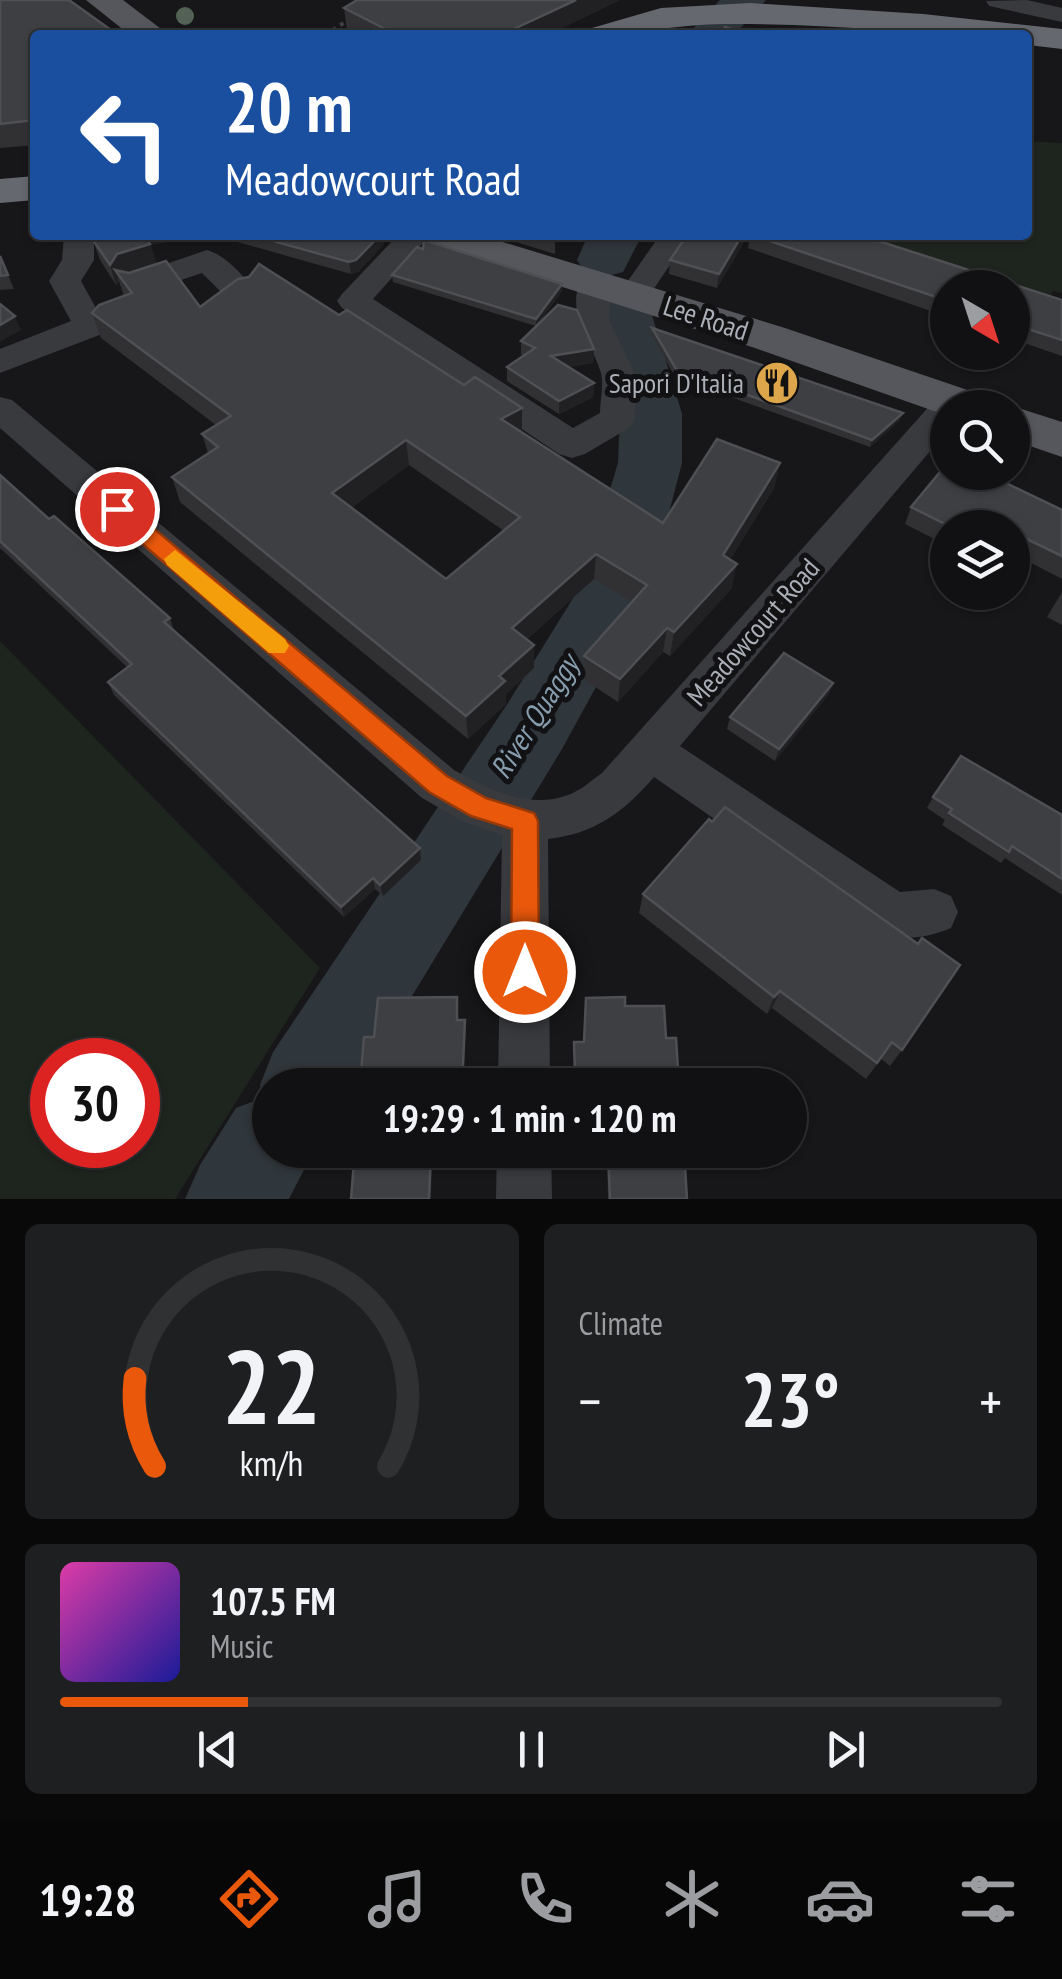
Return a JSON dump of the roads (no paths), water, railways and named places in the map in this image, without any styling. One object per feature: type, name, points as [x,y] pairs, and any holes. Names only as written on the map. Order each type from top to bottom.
[{"type":"highway","points":[[620,30],[706,6],[752,14],[988,30]]},
{"type":"highway","points":[[1032,35],[1062,39]]},
{"type":"highway","points":[[0,191],[30,188]]},
{"type":"main road","points":[[102,0],[145,30]]},
{"type":"main road","name":"Lee Road","points":[[454,240],[930,393]]},
{"type":"main road","points":[[1030,428],[1062,440]]},
{"type":"street","points":[[971,28],[998,0],[1062,15]]},
{"type":"street","points":[[0,362],[90,326],[65,281],[78,260],[79,240]]},
{"type":"street","points":[[410,240],[352,301],[572,444],[617,419],[619,376],[593,320],[627,293],[671,240]]},
{"type":"street","points":[[136,284],[198,248],[241,294]]},
{"type":"street","name":"Meadowcourt Road","points":[[0,409],[438,784],[480,808],[525,821],[577,814],[618,787],[930,440]]},
{"type":"street","points":[[650,751],[894,916],[934,912]]},
{"type":"street","points":[[524,1068],[525,821]]},
{"type":"street","points":[[524,1168],[524,1199]]},
{"type":"waterway","name":"River Quaggy","points":[[714,30],[745,0]]},
{"type":"waterway","name":"River Quaggy","points":[[604,260],[613,240]]},
{"type":"waterway","points":[[624,240],[632,244]]},
{"type":"waterway","name":"River Quaggy","points":[[317,1068],[535,726],[613,592],[650,463],[651,414],[624,315]]},
{"type":"waterway","name":"River Quaggy","points":[[234,1199],[254,1168]]},
{"type":"place","name":"Sapori D'Italia","points":[[777,383]]}]
